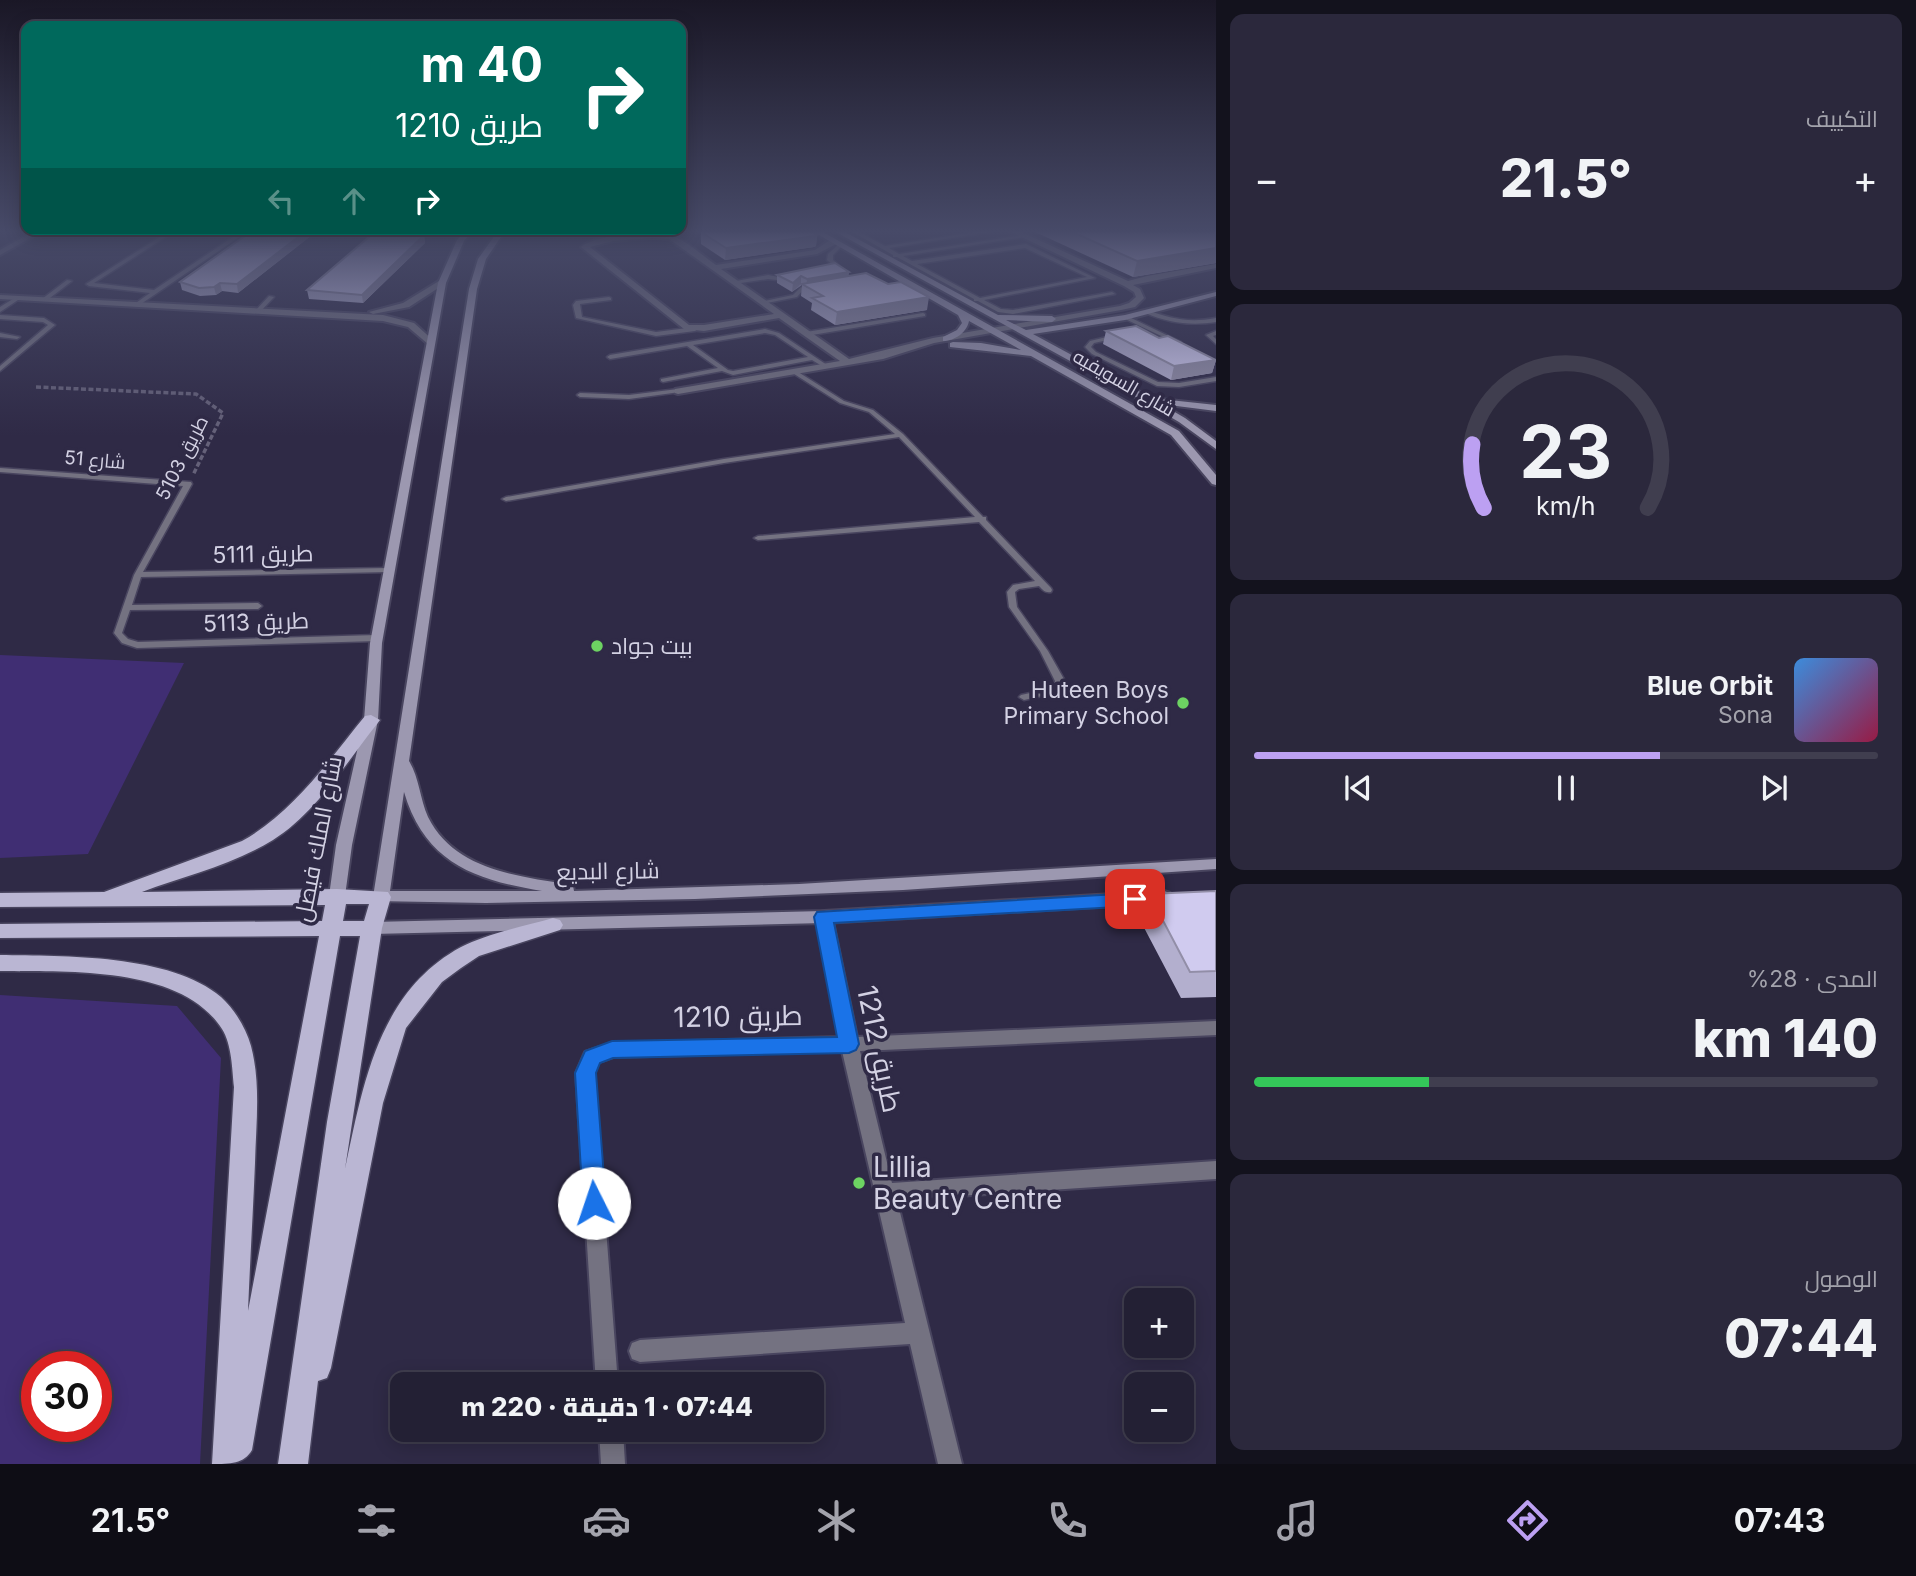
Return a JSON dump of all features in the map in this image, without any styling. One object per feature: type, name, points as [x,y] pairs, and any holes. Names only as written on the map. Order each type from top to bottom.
[{"type":"main road","points":[[105,900],[140,883],[190,870],[268,834],[299,804],[371,720]]},
{"type":"main road","name":"شارع الملك فيصل","points":[[234,1464],[329,928],[337,896]]},
{"type":"main road","points":[[295,1464],[339,1122],[372,928],[382,897]]},
{"type":"main road","name":"شارع البديع","points":[[0,900],[382,897]]},
{"type":"main road","points":[[295,1464],[371,1103],[396,1025],[434,976],[453,962],[471,951],[553,925]]},
{"type":"main road","points":[[0,931],[372,928]]},
{"type":"main road","points":[[0,963],[95,966],[158,975],[197,993],[215,1006],[231,1024],[241,1051],[246,1087],[227,1464]]},
{"type":"street","points":[[35,299],[403,320],[419,329],[431,342]]},
{"type":"street","points":[[330,315],[366,313],[406,305],[415,299]]},
{"type":"street","name":"شارع الملك فيصل","points":[[337,896],[344,845],[371,720],[377,638],[439,299]]},
{"type":"street","points":[[382,897],[471,299]]},
{"type":"street","points":[[651,299],[684,326],[695,329],[780,315]]},
{"type":"street","points":[[758,299],[846,361]]},
{"type":"street","name":"شارع السويفيه","points":[[937,299],[1175,433],[1216,482]]},
{"type":"street","name":"شارع السويفيه","points":[[962,299],[1144,398],[1182,420],[1216,446]]},
{"type":"street","points":[[678,391],[874,357],[1052,319],[1102,312],[1139,299]]},
{"type":"street","points":[[949,342],[1007,337],[1121,318],[1198,299]]},
{"type":"street","points":[[1102,312],[1121,318]]},
{"type":"street","points":[[949,342],[965,323],[962,314]]},
{"type":"street","points":[[992,316],[1019,320],[1052,319]]},
{"type":"street","points":[[1065,327],[1051,336],[1057,345],[1076,360]]},
{"type":"street","points":[[949,342],[1006,349],[1049,361]]},
{"type":"street","points":[[1144,398],[1216,408]]},
{"type":"street","points":[[1175,433],[1175,425],[1182,420],[1216,414]]},
{"type":"street","points":[[402,758],[424,824],[444,852],[482,873],[603,896]]},
{"type":"street","name":"شارع البديع","points":[[382,897],[603,896],[829,889],[1216,864]]},
{"type":"street","points":[[372,928],[824,917],[1175,896]]},
{"type":"street","name":"طريق 1212","points":[[824,917],[849,1044],[950,1464]]},
{"type":"street","name":"طريق 1210","points":[[606,1372],[585,1073],[593,1057],[612,1050],[849,1044],[1216,1028]]},
{"type":"street","points":[[884,1192],[1216,1170]]},
{"type":"street","points":[[640,1351],[918,1333]]},
{"type":"street","points":[[612,1442],[613,1464]]},
{"type":"lane","points":[[0,310],[16,299]]},
{"type":"lane","points":[[136,305],[144,299]]},
{"type":"lane","points":[[258,311],[269,299]]},
{"type":"lane","points":[[606,299],[578,302],[576,305],[579,318],[656,334],[695,329]]},
{"type":"lane","points":[[762,302],[777,299]]},
{"type":"lane","points":[[976,300],[996,310],[1013,312],[1083,299]]},
{"type":"lane","points":[[1147,312],[1188,324],[1216,320]]},
{"type":"lane","points":[[806,334],[923,315]]},
{"type":"lane","points":[[0,317],[44,320],[52,325],[0,369]]},
{"type":"lane","points":[[0,324],[10,317]]},
{"type":"lane","points":[[1121,318],[1154,330],[1191,349]]},
{"type":"lane","points":[[1142,332],[1154,330]]},
{"type":"lane","points":[[610,357],[769,331],[824,365]]},
{"type":"lane","points":[[1216,332],[1209,335],[1216,342]]},
{"type":"lane","points":[[0,335],[17,337]]},
{"type":"lane","points":[[1120,336],[1092,342],[1088,347],[1094,354],[1157,384],[1179,385],[1216,379]]},
{"type":"lane","points":[[688,344],[722,369],[737,373],[814,358]]},
{"type":"lane","points":[[663,380],[722,369]]},
{"type":"lane","points":[[793,370],[824,393],[842,402],[872,411],[901,435],[984,519],[1048,590]]},
{"type":"lane","points":[[580,395],[629,397],[678,391]]},
{"type":"lane","points":[[506,499],[724,461],[901,435]]},
{"type":"lane","name":"شارع 51","points":[[0,470],[188,484]]},
{"type":"lane","name":"طريق 5103","points":[[137,645],[124,641],[118,632],[138,575],[188,484]]},
{"type":"lane","points":[[758,538],[984,519]]},
{"type":"lane","name":"طريق 5111","points":[[138,575],[389,570]]},
{"type":"lane","points":[[1024,697],[1057,690],[1060,681],[1044,651],[1013,607],[1012,592],[1016,587],[1041,583]]},
{"type":"lane","points":[[127,608],[258,606]]},
{"type":"lane","name":"طريق 5113","points":[[137,645],[377,638]]},
{"type":"path","name":"طريق 5103","points":[[36,387],[195,394],[223,413],[188,484]]},
{"type":"shaded area","points":[[0,655],[184,663],[88,854],[0,858]]},
{"type":"shaded area","points":[[0,995],[177,1006],[221,1058],[200,1464],[0,1464]]},
{"type":"building","points":[[814,299],[915,299],[837,312]]},
{"type":"building","points":[[1136,326],[1159,338],[1168,336],[1216,360],[1174,366],[1106,331]]},
{"type":"building","points":[[1216,891],[1216,971],[1190,972],[1149,894]]},
{"type":"place","name":"بيت جواد","points":[[597,646]]},
{"type":"place","name":"Huteen Boys Primary School","points":[[1183,703]]},
{"type":"place","name":"Lillia Beauty Centre","points":[[859,1183]]},
{"type":"route","points":[[594,1203],[585,1073],[593,1057],[612,1050],[849,1044],[824,917],[1135,899]]}]
